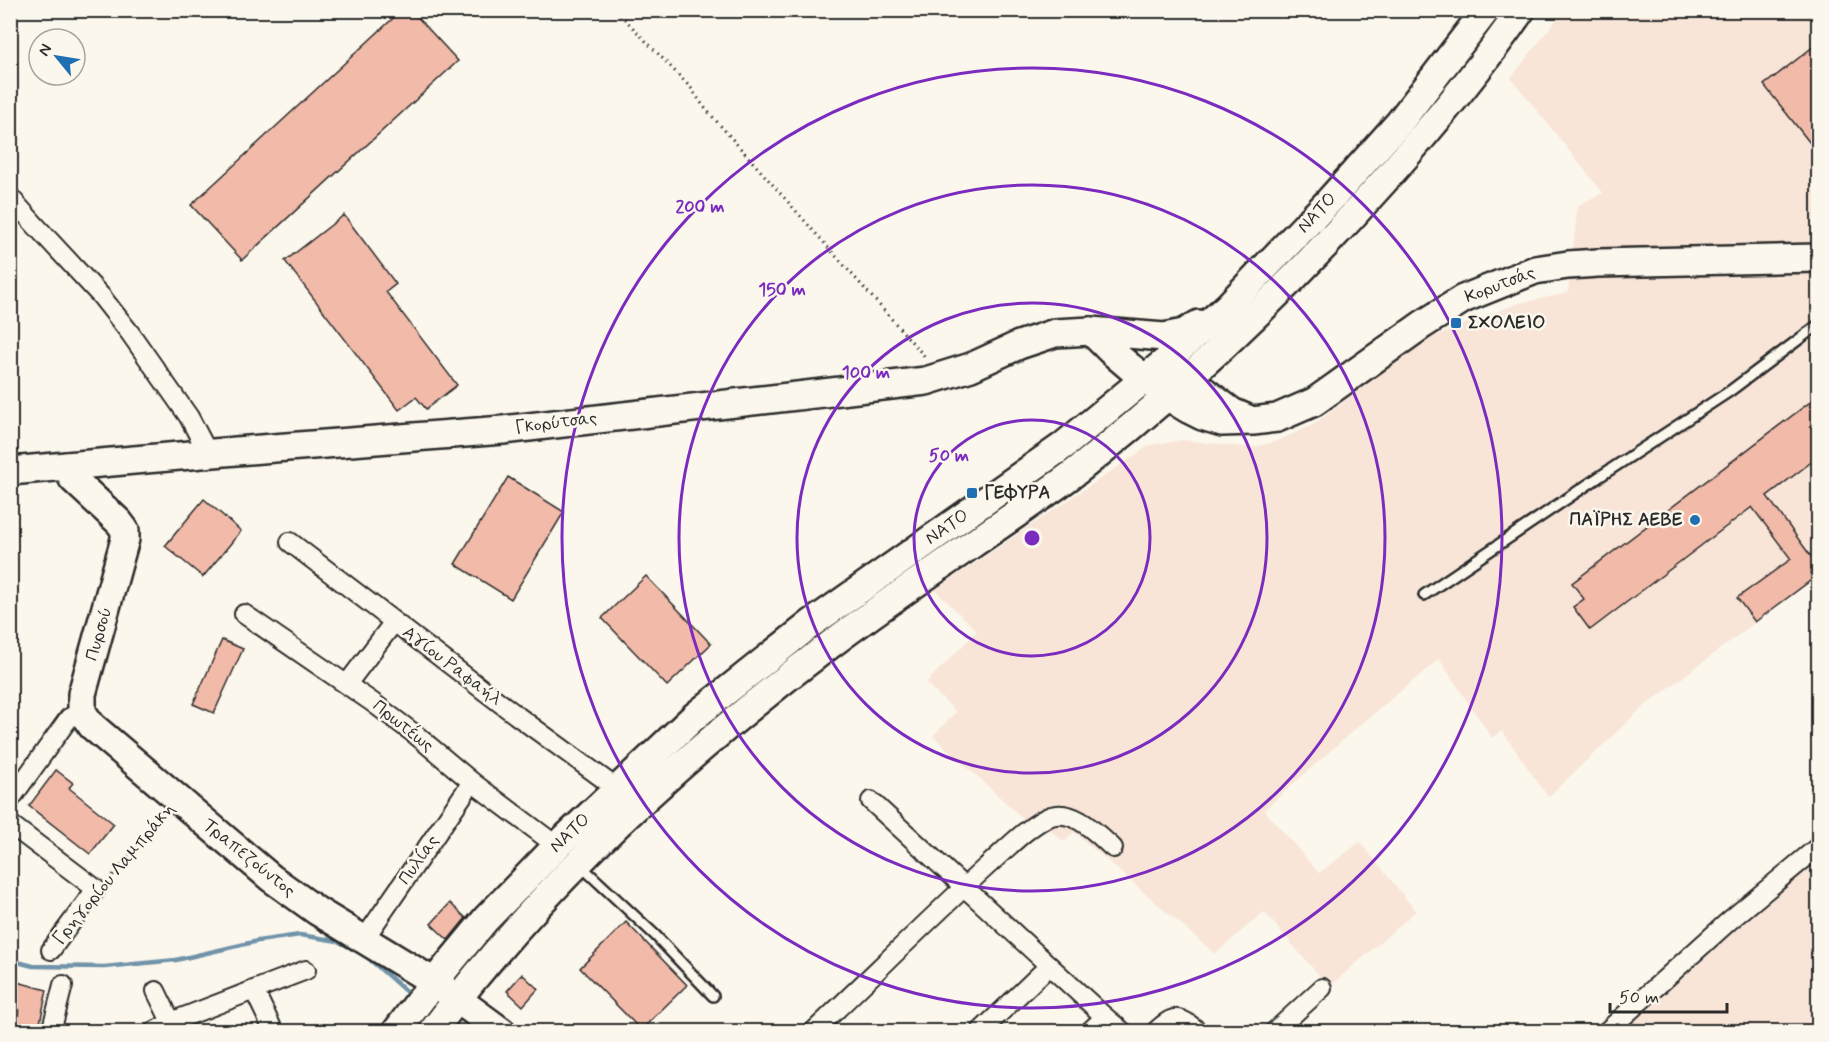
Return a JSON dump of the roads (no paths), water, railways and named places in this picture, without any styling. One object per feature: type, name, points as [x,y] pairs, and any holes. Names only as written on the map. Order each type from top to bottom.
[{"type":"main road","name":"ΝΑΤΟ","points":[[396,1032],[486,919],[616,788],[695,716],[820,617],[1063,446],[1227,307],[1329,201],[1399,123],[1486,10]]},
{"type":"main road","name":"ΝΑΤΟ","points":[[432,1032],[496,951],[579,864],[713,737],[833,642],[1080,469],[1223,348],[1349,221],[1465,85],[1521,10]]},
{"type":"main road","name":"Κορυτσάς","points":[[1202,416],[1222,422],[1242,417],[1277,418],[1314,402],[1422,325],[1463,299],[1535,270],[1598,263],[1818,258]]},
{"type":"main road","points":[[1114,342],[1184,333],[1227,307]]},
{"type":"main road","name":"Γκορύτσας","points":[[10,471],[503,430],[926,381],[971,367],[1019,345],[1055,333],[1091,331],[1114,342]]},
{"type":"main road","points":[[1114,342],[1155,370],[1189,379],[1242,417]]},
{"type":"main road","points":[[1110,408],[1120,385],[1114,342]]},
{"type":"main road","points":[[1223,348],[1219,370],[1219,392],[1242,417]]},
{"type":"main road","points":[[1155,370],[1167,396],[1202,416]]},
{"type":"main road","points":[[1128,430],[1167,418],[1202,416]]},
{"type":"main road","name":"Πυρσού","points":[[67,466],[73,479],[125,530],[125,539],[82,694],[82,712]]},
{"type":"main road","name":"Τραπεζούντος","points":[[82,712],[92,726],[271,879],[317,911],[365,938],[434,982],[502,1032]]},
{"type":"street","points":[[10,196],[102,296],[189,417],[208,453]]},
{"type":"street","name":"Αγίου Ραφαήλ","points":[[290,542],[506,708],[616,788]]},
{"type":"street","name":"Πρωτέως","points":[[244,614],[347,684],[416,735],[472,782],[557,846]]},
{"type":"street","points":[[347,684],[394,622]]},
{"type":"street","points":[[10,800],[69,718],[82,712]]},
{"type":"street","name":"Πυλίας","points":[[365,938],[472,782]]},
{"type":"street","points":[[871,801],[1123,1032]]},
{"type":"street","points":[[813,1032],[964,887],[1037,823],[1052,816],[1070,816],[1085,824],[1113,848]]},
{"type":"street","name":"Γρηγορίου Λαμπράκη","points":[[14,834],[96,889],[51,950]]},
{"type":"street","points":[[1606,1032],[1729,921],[1818,847]]},
{"type":"street","points":[[980,1032],[1049,966]]},
{"type":"street","points":[[153,1032],[174,1027],[254,990],[306,970]]},
{"type":"street","points":[[51,1032],[63,985]]},
{"type":"street","points":[[1274,1032],[1322,988]]},
{"type":"street","points":[[254,990],[274,1032]]},
{"type":"street","points":[[156,991],[174,1027]]},
{"type":"street","points":[[1089,1032],[1105,1017]]},
{"type":"street","points":[[1155,1032],[1172,1018],[1179,1018],[1185,1020],[1199,1032]]},
{"type":"lane","points":[[1424,595],[1730,391],[1818,325]]},
{"type":"lane","points":[[579,864],[655,935],[713,996]]},
{"type":"waterway","points":[[10,960],[33,966],[104,967],[176,960],[258,941],[300,935],[338,941],[366,956],[411,996]]},
{"type":"place","name":"ΣΧΟΛΕΙΟ","points":[[1456,323]]},
{"type":"place","name":"ΓΕΦΥΡΑ","points":[[972,493]]},
{"type":"place","name":"ΠΑΪΡΗΣ ΑΕΒΕ","points":[[1695,520]]}]
